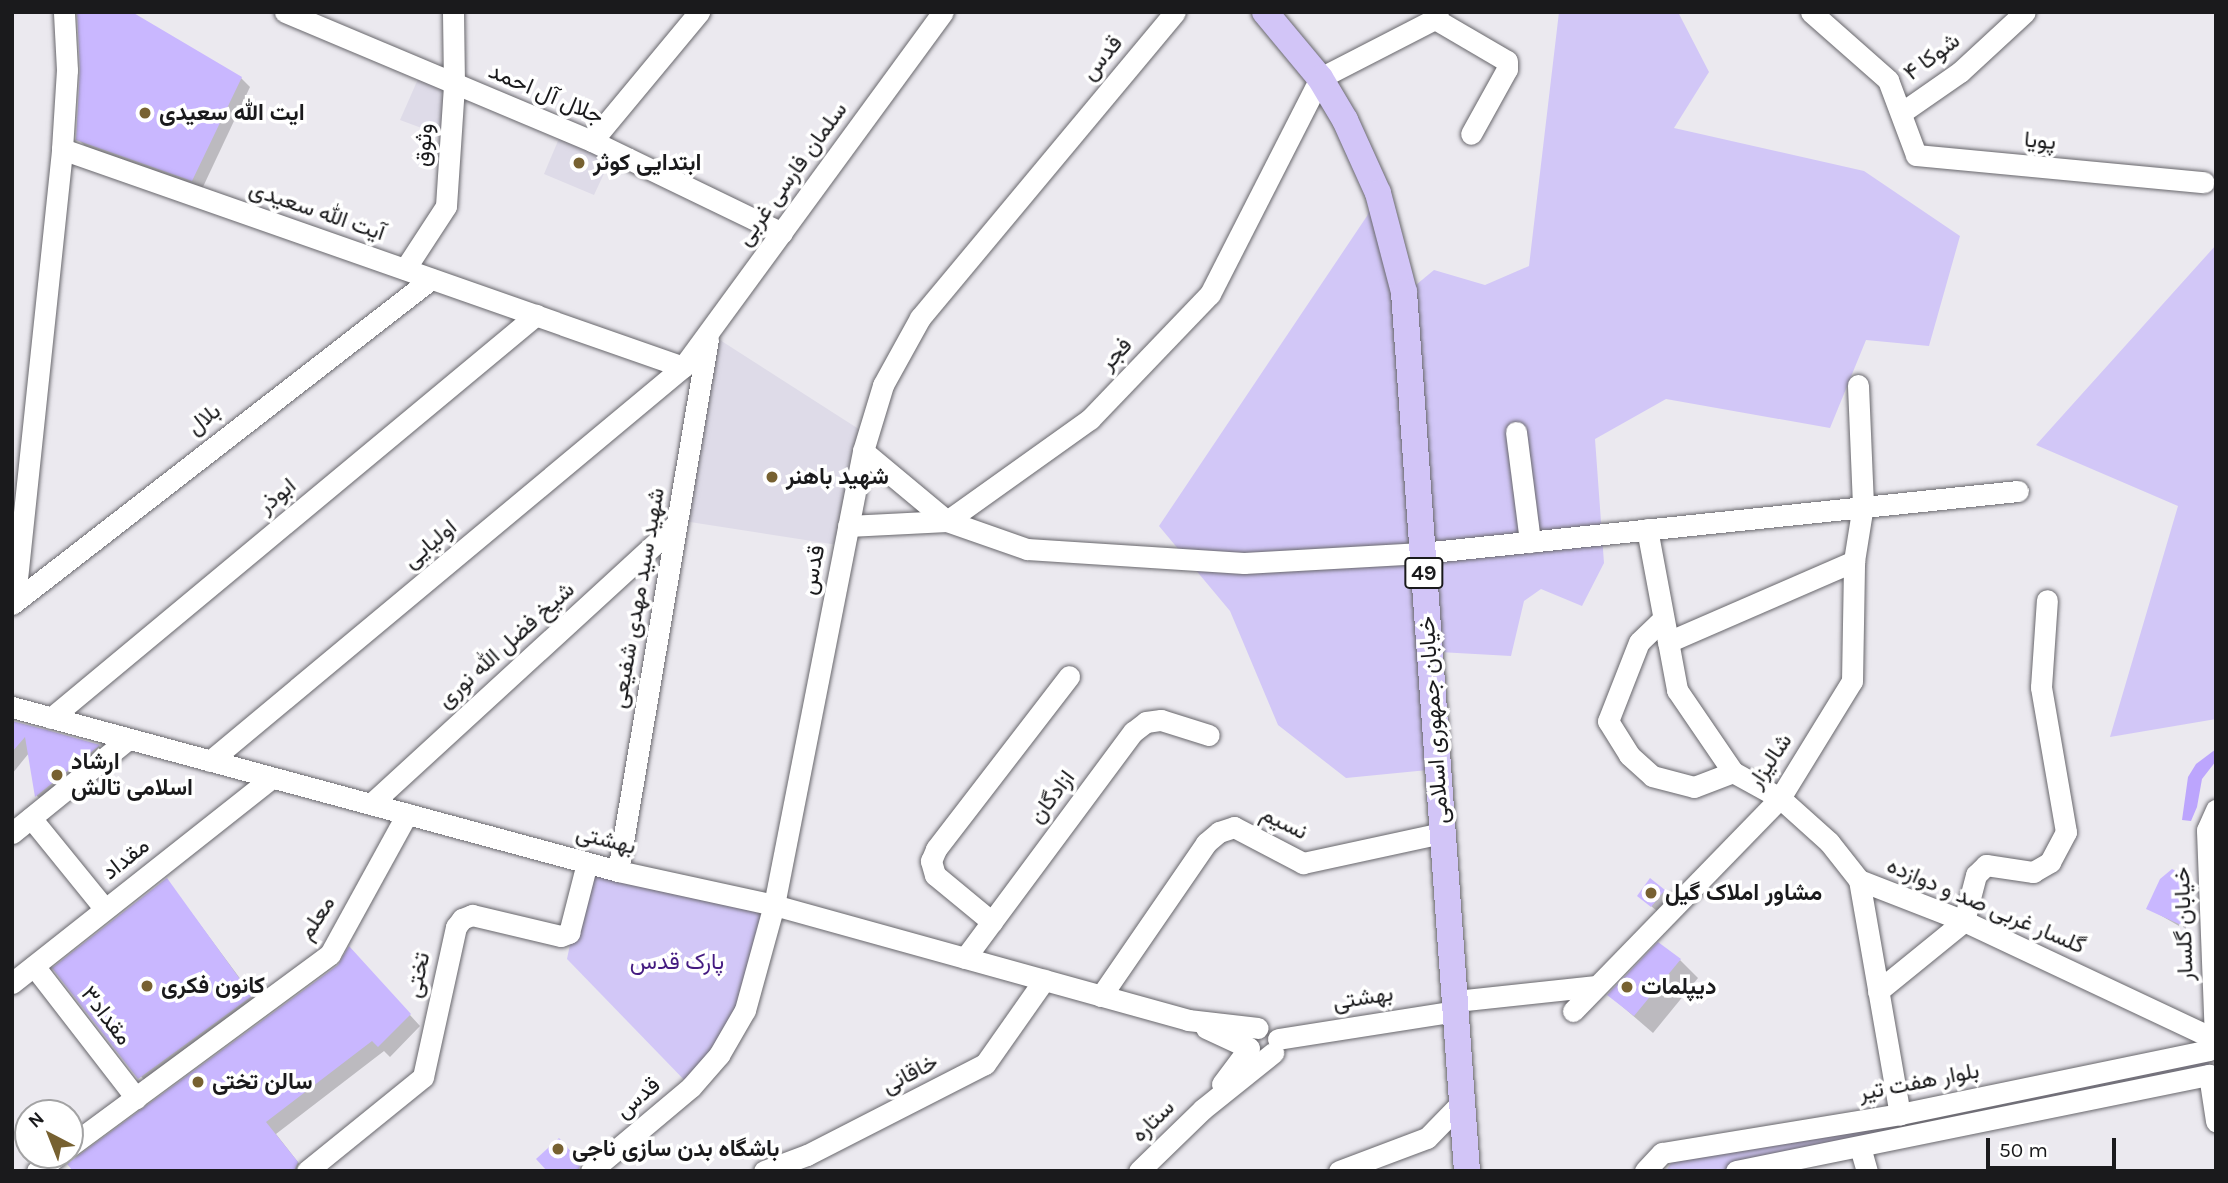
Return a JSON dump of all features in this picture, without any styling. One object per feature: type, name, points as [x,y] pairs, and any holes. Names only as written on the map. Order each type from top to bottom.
[{"type":"main road","name":"خیابان جمهوری اسلامی","points":[[1265,12],[1320,78],[1378,192],[1404,292],[1467,1171]]},
{"type":"street","points":[[13,601],[62,149],[67,70],[64,12]]},
{"type":"street","name":"جلال آل احمد","points":[[285,12],[592,141],[782,233]]},
{"type":"street","name":"وثوق","points":[[405,269],[446,206],[454,84],[453,12]]},
{"type":"street","points":[[592,141],[699,12]]},
{"type":"street","name":"سلمان فارسی غربی","points":[[684,367],[943,12]]},
{"type":"street","name":"قدس","points":[[591,1171],[691,1087],[719,1055],[745,1010],[774,905],[863,451],[883,385],[920,318],[1175,12]]},
{"type":"street","name":"شوکا ۴","points":[[1900,113],[1960,72],[2025,12]]},
{"type":"street","points":[[1320,78],[1436,15],[1507,61],[1507,69],[1471,134]]},
{"type":"street","points":[[1823,16],[1888,80],[1900,113]]},
{"type":"street","name":"فجر","points":[[947,521],[1090,419],[1210,294],[1320,78]]},
{"type":"street","name":"پویا","points":[[1900,113],[1916,155],[2204,182]]},
{"type":"street","name":"آیت الله سعیدی","points":[[62,149],[684,367]]},
{"type":"street","name":"بلال","points":[[13,601],[431,278]]},
{"type":"street","name":"ابوذر","points":[[51,718],[537,316]]},
{"type":"street","name":"شهید سید مهدی شفیعی","points":[[618,872],[709,332]]},
{"type":"street","name":"اولیایی","points":[[210,761],[684,367]]},
{"type":"street","name":"شالیزار","points":[[1573,1011],[1780,798],[1852,681],[1854,561],[1863,505],[1858,385]]},
{"type":"street","points":[[1516,432],[1530,541]]},
{"type":"street","points":[[863,451],[947,521],[1027,549],[1244,563],[1422,553],[1863,505],[2018,491]]},
{"type":"street","points":[[848,526],[947,521]]},
{"type":"street","name":"شیخ فضل الله نوری","points":[[371,804],[677,525]]},
{"type":"street","name":"گلسار غربی صد و دوازده","points":[[1647,529],[1677,690],[1733,772],[1780,798],[1829,842],[1859,880],[1964,920],[2213,1042]]},
{"type":"street","points":[[1668,642],[1854,561]]},
{"type":"street","points":[[1878,991],[1964,920],[1976,875],[1986,865],[2034,872],[2050,862],[2066,832],[2041,687],[2046,600]]},
{"type":"street","points":[[1663,619],[1639,642],[1608,721],[1629,755],[1652,776],[1694,787],[1733,772]]},
{"type":"street","points":[[992,922],[935,875],[931,861],[936,849],[1069,676]]},
{"type":"street","name":"بهشتی","points":[[12,707],[618,872],[774,905],[1254,1038],[1273,1031],[1275,1046],[1456,1006]]},
{"type":"street","name":"ازادگان","points":[[965,958],[1133,732],[1146,722],[1161,720],[1209,735]]},
{"type":"street","points":[[12,833],[128,739]]},
{"type":"street","name":"مقداد","points":[[12,983],[272,778]]},
{"type":"street","name":"خیابان گلسار","points":[[2216,810],[2207,830],[2212,1081],[2216,1121]]},
{"type":"street","name":"معلم","points":[[84,1136],[330,954],[407,814]]},
{"type":"street","points":[[31,818],[105,909]]},
{"type":"street","name":"نسیم","points":[[1101,996],[1206,844],[1219,832],[1234,827],[1303,863],[1442,832]]},
{"type":"street","name":"تختی","points":[[307,1171],[423,1077],[456,927],[462,919],[472,915],[561,936],[569,933],[587,863]]},
{"type":"street","points":[[1859,880],[1900,1114]]},
{"type":"street","name":"مقداد۳","points":[[34,965],[136,1098]]},
{"type":"street","name":"خاقانی","points":[[764,1171],[807,1156],[985,1064],[1044,980]]},
{"type":"street","points":[[1456,1006],[1596,986]]},
{"type":"street","points":[[1203,1109],[1254,1038]]},
{"type":"street","name":"بلوار هفت تیر","points":[[1645,1171],[1662,1153],[1900,1114],[2213,1042]]},
{"type":"street","points":[[1203,1109],[1275,1046]]},
{"type":"street","points":[[1736,1171],[2212,1081]]},
{"type":"street","points":[[1339,1171],[1427,1138],[1462,1101]]},
{"type":"street","name":"ستاره","points":[[1139,1171],[1203,1109]]},
{"type":"street","points":[[1860,1147],[1867,1171]]},
{"type":"shaded area","points":[[422,70],[454,84],[451,139],[400,120]]},
{"type":"shaded area","name":"ابتدایی کوثر","points":[[563,129],[614,152],[594,195],[544,174]]},
{"type":"shaded area","name":"شهید باهنر","points":[[709,333],[868,435],[844,546],[677,520]]},
{"type":"shaded area","points":[[2216,749],[2216,761],[2202,779],[2197,807],[2191,821],[2182,820],[2188,777],[2196,764]]},
{"type":"green space","points":[[1559,12],[1678,12],[1709,72],[1674,128],[1864,171],[1960,236],[1929,346],[1866,340],[1830,428],[1666,399],[1595,439],[1604,563],[1582,606],[1541,589],[1524,601],[1511,656],[1439,652],[1411,289],[1434,270],[1485,285],[1529,266]]},
{"type":"green space","points":[[1376,195],[1402,292],[1438,769],[1346,778],[1278,725],[1230,611],[1159,526],[1367,216]]},
{"type":"green space","points":[[2216,245],[2216,719],[2110,737],[2178,506],[2036,445]]},
{"type":"green space","name":"پارک قدس","points":[[587,863],[774,905],[745,1010],[691,1087],[567,959]]},
{"type":"green space","points":[[2209,1050],[2209,1075],[1734,1171],[1666,1171],[1675,1157]]},
{"type":"building","name":"ایت الله سعیدی","points":[[77,12],[132,12],[242,77],[192,181],[76,140],[80,69]]},
{"type":"building","points":[[12,721],[100,745],[35,797],[25,737],[12,752]]},
{"type":"building","points":[[2172,869],[2180,873],[2181,925],[2146,909],[2160,879]]},
{"type":"building","name":"کانون فکری","points":[[167,878],[252,996],[138,1079],[52,968]]},
{"type":"building","name":"مشاور املاک گیل","points":[[1650,878],[1665,890],[1651,907],[1637,896]]},
{"type":"building","points":[[1658,942],[1681,959],[1634,1016],[1607,995]]},
{"type":"building","points":[[349,946],[411,1014],[378,1047],[372,1041],[266,1122],[298,1162],[294,1171],[71,1169],[84,1169],[84,1152],[338,965]]},
{"type":"building","name":"باشگاه بدن سازی ناجی","points":[[559,1138],[581,1163],[578,1171],[547,1171],[536,1159]]},
{"type":"place","name":"ایت الله سعیدی","points":[[145,113]]},
{"type":"place","name":"ابتدایی کوثر","points":[[579,163]]},
{"type":"place","name":"شهید باهنر","points":[[772,477]]},
{"type":"place","name":"ارشاد اسلامی تالش","points":[[57,775]]},
{"type":"place","name":"مشاور املاک گیل","points":[[1651,893]]},
{"type":"place","name":"کانون فکری","points":[[147,986]]},
{"type":"place","name":"دیپلمات","points":[[1627,987]]},
{"type":"place","name":"سالن تختی","points":[[198,1082]]},
{"type":"place","name":"باشگاه بدن سازی ناجی","points":[[558,1149]]}]
